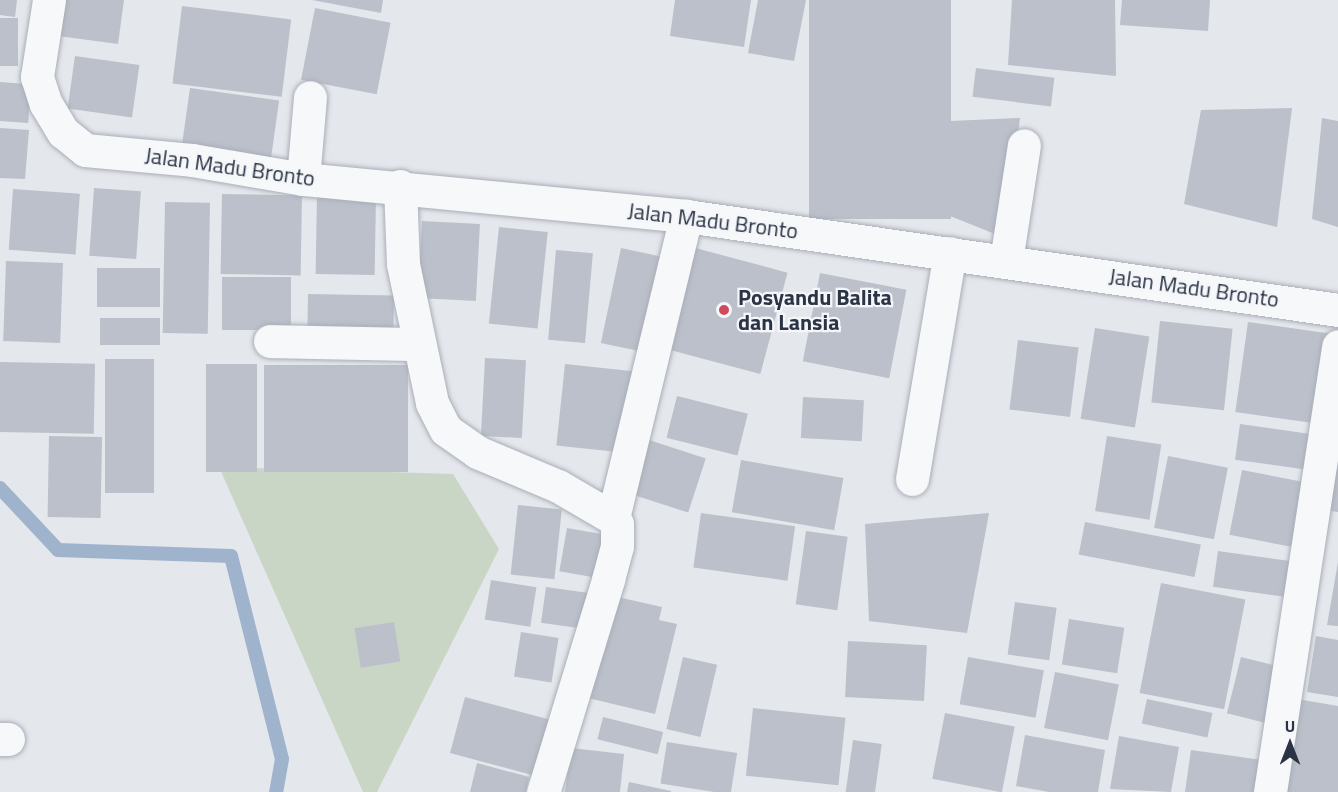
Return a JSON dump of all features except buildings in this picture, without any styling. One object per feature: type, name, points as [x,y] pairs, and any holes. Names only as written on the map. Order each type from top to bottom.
[{"type":"street","name":"Jalan Madu Bronto","points":[[49,0],[37,77],[46,104],[63,132],[85,150],[182,158],[303,179],[400,186],[686,216],[1338,310]]},
{"type":"street","points":[[303,179],[310,97]]},
{"type":"street","points":[[1006,261],[1024,145]]},
{"type":"street","points":[[400,186],[403,264],[432,403],[446,430],[477,452],[558,486],[613,518],[617,524],[617,546],[543,792]]},
{"type":"street","points":[[613,518],[686,216]]},
{"type":"street","points":[[912,479],[951,253]]},
{"type":"street","points":[[270,341],[419,344]]},
{"type":"street","points":[[1270,792],[1338,346]]},
{"type":"green space","points":[[219,467],[453,474],[499,549],[377,792],[363,792]]},
{"type":"waterway","points":[[0,488],[58,550],[231,556],[282,759],[276,792]]},
{"type":"place","name":"Posyandu Balita dan Lansia","points":[[724,310]]}]
